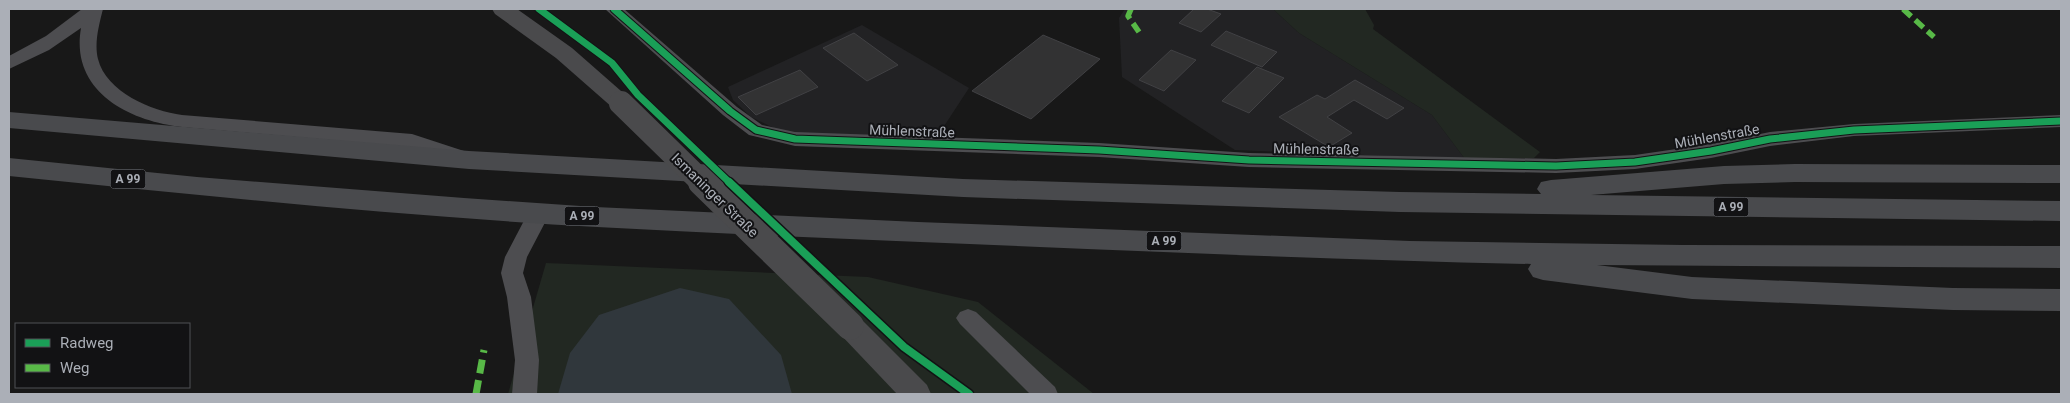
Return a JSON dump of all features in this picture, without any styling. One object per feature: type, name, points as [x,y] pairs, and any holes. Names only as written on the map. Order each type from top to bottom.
[{"type":"highway","name":"A 99","points":[[9,120],[470,160],[963,188],[1400,202],[2061,211]]},
{"type":"highway","name":"A 99","points":[[9,167],[246,190],[539,213],[918,232],[1410,251],[1683,256],[2061,257]]},
{"type":"highway","points":[[1400,202],[1724,175],[1796,173],[2061,174]]},
{"type":"highway","points":[[1410,251],[1692,288],[1953,299],[2061,300]]},
{"type":"main road","name":"Ismaninger Straße","points":[[503,9],[572,57],[850,326],[916,394]]},
{"type":"street","points":[[9,63],[54,40],[77,24],[93,9]]},
{"type":"street","points":[[93,9],[88,48],[90,64],[98,81],[119,98],[154,116],[182,122],[412,141],[470,160]]},
{"type":"street","name":"Mühlenstraße","points":[[614,9],[730,111],[756,130],[795,139],[1099,150],[1249,160],[1556,166],[1635,162],[1711,151],[1770,139],[1854,130],[2061,121]]},
{"type":"street","points":[[524,394],[527,360],[519,297],[512,273],[516,258],[539,213]]},
{"type":"street","points":[[968,318],[1046,394]]},
{"type":"shaded area","points":[[1125,9],[1273,9],[1299,33],[1432,115],[1465,159],[1235,150],[1122,77],[1119,18]]},
{"type":"shaded area","points":[[1273,9],[1365,9],[1374,25],[1373,29],[1540,152],[1534,158],[1465,159],[1432,115],[1299,33]]},
{"type":"shaded area","points":[[862,25],[969,88],[935,140],[825,137],[776,129],[751,117],[733,100],[728,87]]},
{"type":"shaded area","points":[[546,263],[868,277],[978,302],[1094,394],[508,394]]},
{"type":"shaded area","points":[[680,288],[729,299],[781,355],[792,394],[558,394],[570,353],[599,315]]},
{"type":"building","points":[[1194,9],[1207,9],[1221,14],[1201,32],[1179,23]]},
{"type":"building","points":[[1226,31],[1277,52],[1262,67],[1211,45]]},
{"type":"building","points":[[854,33],[898,65],[867,81],[823,48]]},
{"type":"building","points":[[1043,35],[1100,59],[1031,119],[972,91]]},
{"type":"building","points":[[1171,50],[1196,60],[1164,91],[1139,80]]},
{"type":"building","points":[[1257,67],[1284,78],[1249,113],[1222,101]]},
{"type":"building","points":[[800,70],[818,87],[756,115],[738,97]]},
{"type":"building","points":[[1355,80],[1404,108],[1387,119],[1354,100],[1327,117],[1352,133],[1329,147],[1279,117],[1317,95],[1325,99]]},
{"type":"marked path","points":[[1131,9],[1128,16],[1139,32]]},
{"type":"marked path","points":[[1903,9],[1934,37]]},
{"type":"marked path","points":[[476,394],[484,350]]},
{"type":"cycle path","points":[[539,9],[612,63],[638,95],[876,322],[904,347],[969,394]]},
{"type":"cycle path","points":[[614,9],[730,111],[756,130],[795,139],[1099,150],[1249,160],[1556,166],[1635,162],[1711,151],[1770,139],[1854,130],[2061,121]]}]
